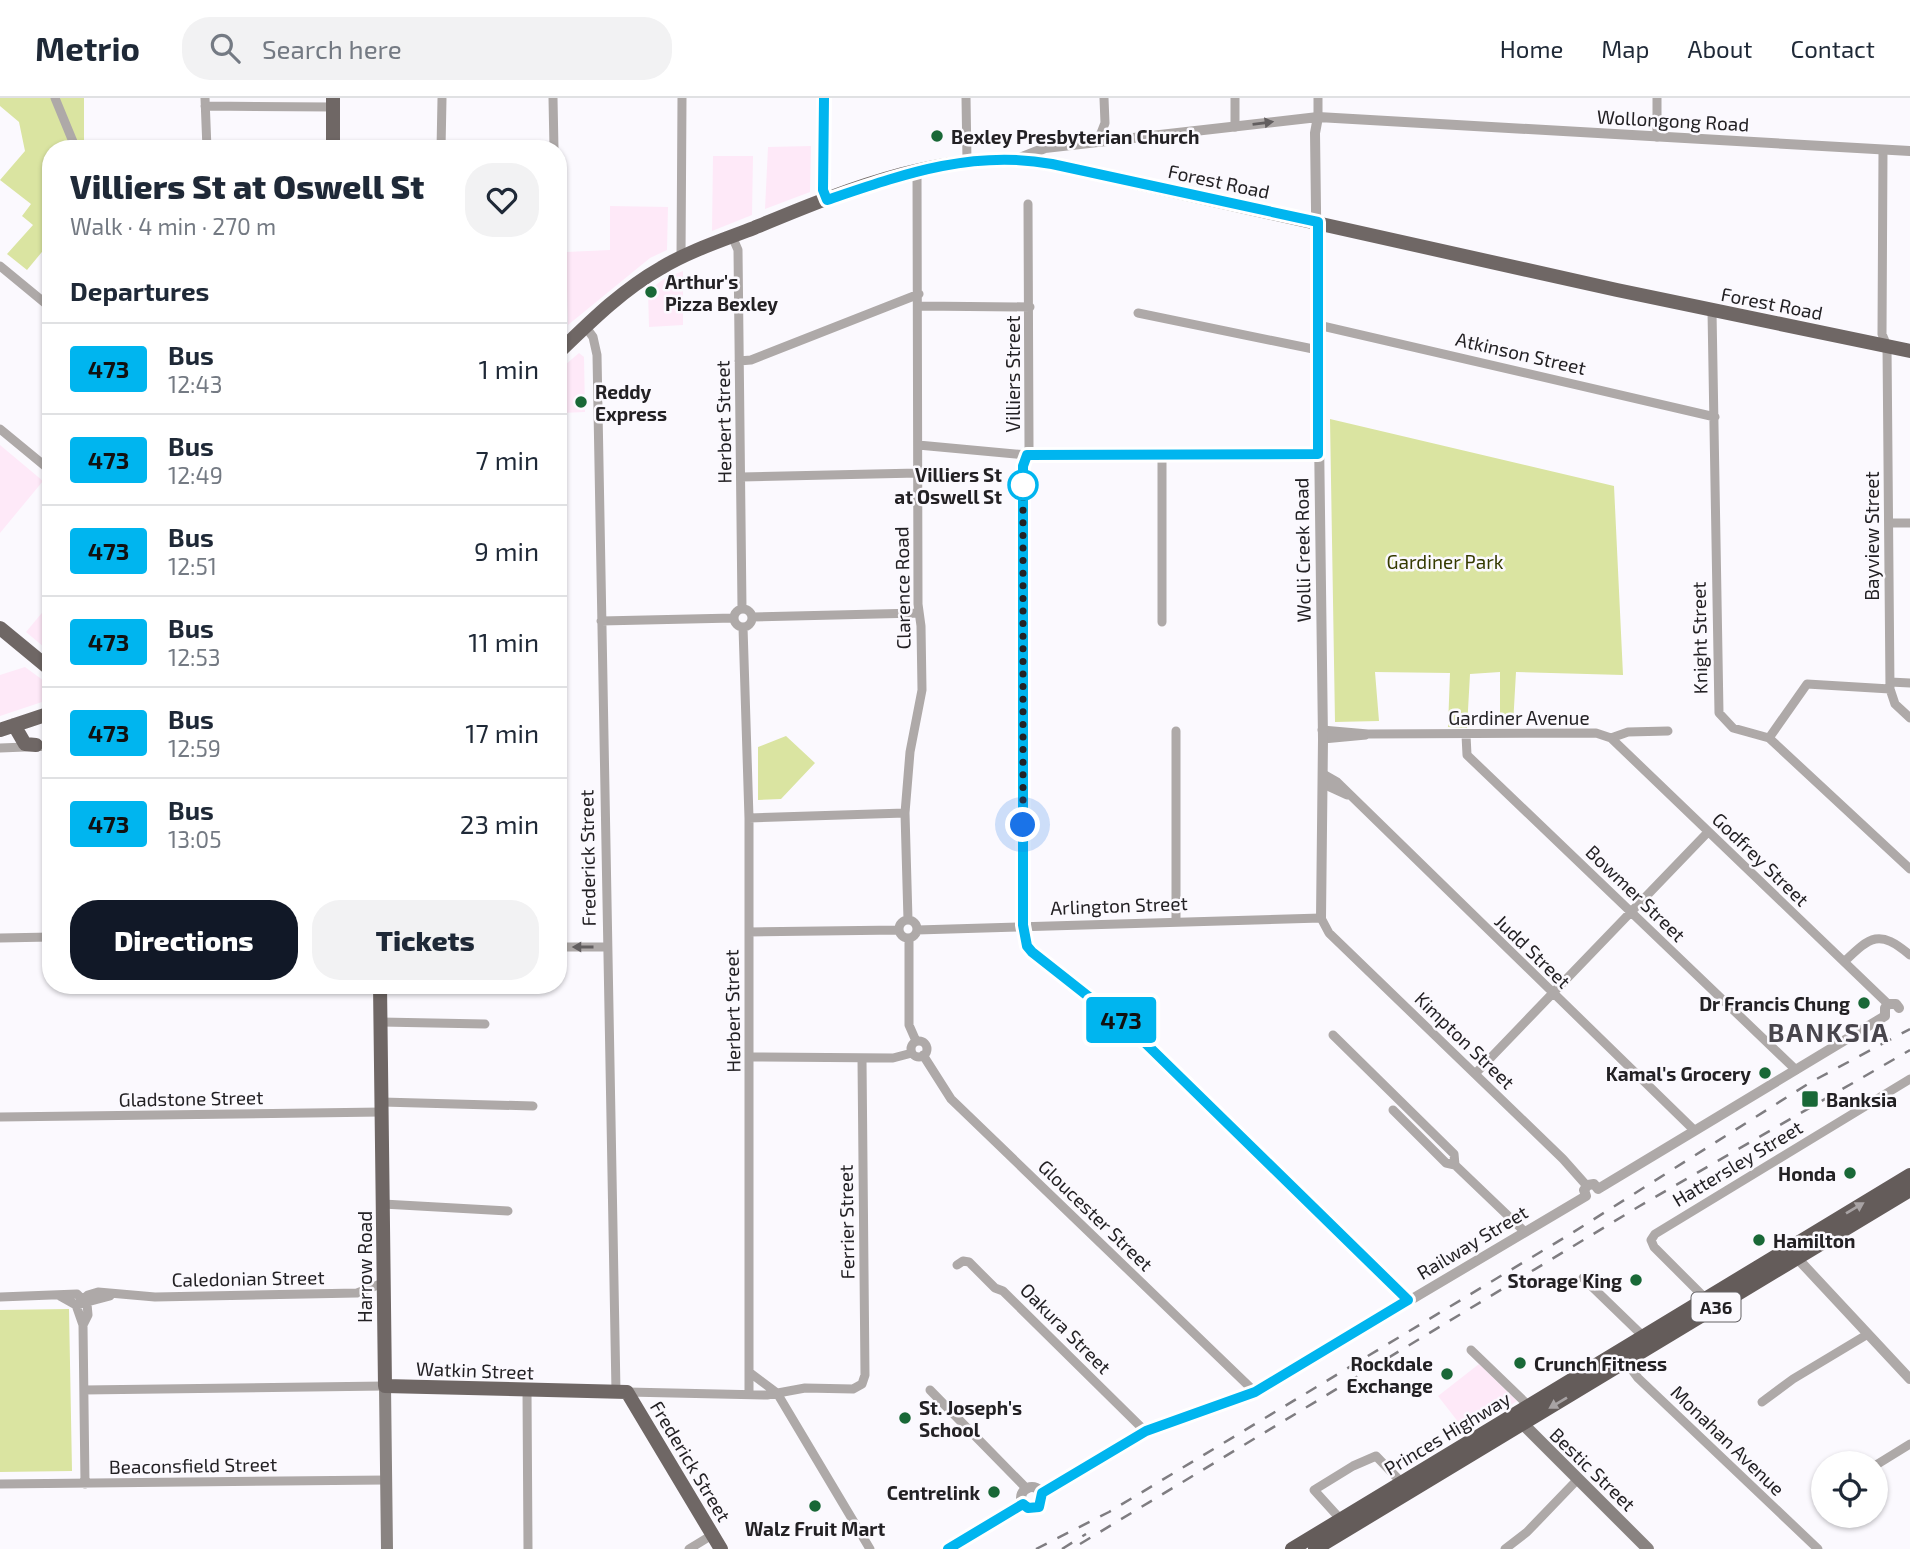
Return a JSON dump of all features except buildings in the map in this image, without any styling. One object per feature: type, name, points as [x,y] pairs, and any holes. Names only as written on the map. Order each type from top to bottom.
[{"type":"highway","name":"Princes Highway","points":[[1292,1549],[1345,1524],[1711,1303],[1910,1175]]},
{"type":"highway","name":"Princes Highway","points":[[1711,1303],[1797,1258],[1910,1190]]},
{"type":"highway","name":"Princes Highway","points":[[1518,1419],[1529,1406],[1622,1356]]},
{"type":"highway","name":"Princes Highway","points":[[1315,1549],[1345,1524]]},
{"type":"main road","points":[[333,102],[333,140]]},
{"type":"main road","name":"Forest Road","points":[[567,343],[652,274],[732,236],[917,170],[967,161],[1017,159],[1318,222],[1712,311],[1910,351]]},
{"type":"main road","points":[[0,628],[42,663]]},
{"type":"main road","points":[[12,726],[42,716]]},
{"type":"main road","points":[[12,726],[42,745]]},
{"type":"main road","name":"Harrow Road","points":[[380,994],[387,1549]]},
{"type":"main road","name":"Watkin Street","points":[[385,1386],[622,1392]]},
{"type":"main road","name":"Frederick Street","points":[[622,1392],[721,1549]]},
{"type":"main road","name":"Bestic Street","points":[[1518,1419],[1648,1549]]},
{"type":"street","points":[[55,98],[72,140]]},
{"type":"street","points":[[441,140],[442,98]]},
{"type":"street","points":[[553,98],[554,140]]},
{"type":"street","points":[[681,258],[682,98]]},
{"type":"street","points":[[824,98],[823,190],[827,200]]},
{"type":"street","points":[[966,98],[967,161]]},
{"type":"street","points":[[1104,98],[1105,123],[1109,132],[1121,141]]},
{"type":"street","points":[[1235,98],[1235,127]]},
{"type":"street","name":"Wolli Creek Road","points":[[1318,98],[1318,454],[1323,779],[1321,918]]},
{"type":"street","points":[[1657,98],[1657,137]]},
{"type":"street","points":[[207,140],[205,102],[333,102]]},
{"type":"street","name":"Wollongong Road","points":[[1017,159],[1045,148],[1318,117],[1910,151]]},
{"type":"street","points":[[1098,141],[1105,123]]},
{"type":"street","name":"Bayview Street","points":[[1883,150],[1882,334],[1886,346],[1890,685]]},
{"type":"street","name":"Clarence Road","points":[[908,920],[905,813],[910,752],[922,691],[919,613],[917,170]]},
{"type":"street","name":"Villiers Street","points":[[1028,204],[1030,307],[1027,455],[1023,466],[1023,925],[1027,946],[1148,1045],[1408,1300]]},
{"type":"street","name":"Herbert Street","points":[[732,236],[738,250],[742,609]]},
{"type":"street","points":[[0,266],[42,301]]},
{"type":"street","points":[[739,361],[751,360],[919,294]]},
{"type":"street","points":[[919,306],[1030,307]]},
{"type":"street","name":"Knight Street","points":[[1712,311],[1719,713],[1733,728],[1769,738],[1910,869]]},
{"type":"street","points":[[1138,313],[1318,350]]},
{"type":"street","name":"Atkinson Street","points":[[1318,325],[1715,417]]},
{"type":"street","name":"Frederick Street","points":[[585,326],[593,337],[597,355],[607,947],[622,1392]]},
{"type":"street","points":[[0,429],[42,464]]},
{"type":"street","points":[[918,445],[1027,455],[1318,454]]},
{"type":"street","points":[[1162,455],[1162,622]]},
{"type":"street","points":[[741,477],[918,473]]},
{"type":"street","points":[[1889,523],[1910,523]]},
{"type":"street","points":[[601,621],[734,618],[742,609],[748,611],[752,617]]},
{"type":"street","points":[[752,617],[919,613]]},
{"type":"street","points":[[734,618],[737,624],[743,627],[749,624],[752,617]]},
{"type":"street","name":"Herbert Street","points":[[743,627],[749,818],[751,1057],[749,1394]]},
{"type":"street","points":[[1769,738],[1807,684],[1910,683]]},
{"type":"street","points":[[1890,685],[1895,704],[1910,719]]},
{"type":"street","points":[[1176,731],[1176,920]]},
{"type":"street","name":"Gardiner Avenue","points":[[1322,735],[1596,733],[1611,738],[1628,732],[1668,732]]},
{"type":"street","name":"Bowmer Street","points":[[1466,735],[1467,755],[1796,1070]]},
{"type":"street","name":"Godfrey Street","points":[[1611,738],[1891,1009]]},
{"type":"street","points":[[0,747],[42,746]]},
{"type":"street","name":"Judd Street","points":[[1323,779],[1337,782],[1348,796],[1694,1130]]},
{"type":"street","points":[[749,818],[905,813]]},
{"type":"street","points":[[1475,1074],[1708,832]]},
{"type":"street","name":"Arlington Street","points":[[917,930],[1176,920],[1321,918]]},
{"type":"street","name":"Kimpton Street","points":[[1321,918],[1329,933],[1475,1074],[1586,1191]]},
{"type":"street","points":[[751,1057],[904,1058],[912,1053],[916,1041],[909,1025],[909,938],[917,930],[915,923],[908,920],[902,923],[900,930]]},
{"type":"street","points":[[749,932],[900,930],[909,938]]},
{"type":"street","points":[[0,938],[42,937]]},
{"type":"street","points":[[1844,962],[1864,943],[1878,938],[1893,941],[1910,956]]},
{"type":"street","points":[[567,947],[607,947]]},
{"type":"street","points":[[1694,1130],[1796,1070],[1891,1009],[1910,1002]]},
{"type":"street","points":[[381,1023],[485,1024]]},
{"type":"street","points":[[1333,1035],[1454,1154],[1455,1165]]},
{"type":"street","name":"Gloucester Street","points":[[916,1041],[926,1045],[923,1055],[951,1100],[1255,1392]]},
{"type":"street","points":[[912,1053],[923,1055]]},
{"type":"street","name":"Ferrier Street","points":[[862,1059],[865,1363],[862,1384]]},
{"type":"street","name":"Hattersley Street","points":[[1711,1303],[1654,1247],[1651,1240],[1655,1234],[1910,1079]]},
{"type":"street","name":"Gladstone Street","points":[[0,1117],[382,1107],[533,1106]]},
{"type":"street","points":[[1393,1110],[1446,1163],[1455,1165],[1524,1231]]},
{"type":"street","name":"Railway Street","points":[[1042,1493],[1146,1431],[1255,1392],[1586,1191],[1595,1197],[1598,1188],[1694,1130]]},
{"type":"street","points":[[383,1204],[509,1211]]},
{"type":"street","points":[[1797,1258],[1910,1379]]},
{"type":"street","name":"Oakura Street","points":[[957,1265],[962,1261],[969,1262],[995,1288],[1003,1291],[1146,1431]]},
{"type":"street","points":[[1583,1278],[1648,1341]]},
{"type":"street","name":"Caledonian Street","points":[[0,1297],[60,1296],[67,1293],[84,1302],[98,1292],[111,1295],[357,1293],[383,1283]]},
{"type":"street","points":[[84,1302],[88,1315],[83,1325],[85,1484]]},
{"type":"street","points":[[1762,1402],[1793,1379],[1868,1334]]},
{"type":"street","points":[[1471,1350],[1529,1406]]},
{"type":"street","name":"Monahan Avenue","points":[[1622,1356],[1638,1378],[1818,1549]]},
{"type":"street","points":[[749,1372],[777,1393],[870,1549]]},
{"type":"street","name":"Watkin Street","points":[[622,1392],[749,1394],[805,1388],[853,1389],[862,1384]]},
{"type":"street","name":"Watkin Street","points":[[84,1390],[385,1386]]},
{"type":"street","points":[[930,1390],[1027,1489]]},
{"type":"street","points":[[527,1391],[528,1549]]},
{"type":"street","points":[[1888,1458],[1910,1444]]},
{"type":"street","points":[[1345,1524],[1314,1490],[1374,1456],[1405,1488]]},
{"type":"street","name":"Beaconsfield Street","points":[[0,1484],[386,1480]]},
{"type":"street","points":[[1505,1549],[1527,1532],[1577,1480]]},
{"type":"street","points":[[1034,1487],[1042,1493],[1039,1507],[1028,1508],[1023,1504],[1022,1494],[1027,1489],[1034,1487]]},
{"type":"street","points":[[947,1549],[1023,1504]]},
{"type":"street","points":[[690,1549],[712,1535]]},
{"type":"shaded area","points":[[811,146],[810,192],[765,209],[768,147]]},
{"type":"shaded area","points":[[713,156],[753,156],[752,215],[712,231]]},
{"type":"shaded area","points":[[610,206],[668,207],[667,250],[650,258],[568,325],[567,252],[610,250]]},
{"type":"shaded area","points":[[683,271],[683,325],[649,327],[648,291],[665,278]]},
{"type":"shaded area","points":[[579,353],[584,357],[585,412],[567,413],[567,363]]},
{"type":"shaded area","points":[[0,445],[42,482],[0,533]]},
{"type":"shaded area","points":[[42,613],[42,645],[26,632]]},
{"type":"shaded area","points":[[25,667],[42,679],[42,702],[0,716],[0,675]]},
{"type":"shaded area","points":[[1479,1364],[1517,1401],[1466,1432],[1438,1396]]},
{"type":"green space","points":[[0,98],[84,98],[84,140],[42,140],[42,252],[27,270],[7,254],[33,225],[22,216],[31,204],[0,180],[25,151],[19,122],[0,106]]},
{"type":"green space","name":"Gardiner Park","points":[[1330,419],[1614,486],[1623,675],[1516,672],[1513,725],[1500,725],[1500,672],[1470,674],[1467,728],[1448,727],[1450,673],[1375,672],[1379,721],[1335,722]]},
{"type":"green space","points":[[786,736],[815,763],[781,799],[758,800],[758,747]]},
{"type":"green space","points":[[69,1309],[72,1471],[0,1472],[0,1310]]},
{"type":"railway","points":[[1036,1549],[1109,1512],[1572,1233],[1811,1082],[1910,1029]]},
{"type":"railway","points":[[1080,1544],[1638,1207],[1910,1050]]},
{"type":"railway","points":[[1062,1549],[1086,1534]]},
{"type":"bus line","name":"473","points":[[824,98],[823,190],[827,200],[917,170],[967,161],[1007,158],[1052,164],[1318,222],[1318,454],[1027,455],[1023,466],[1023,925],[1027,946],[1032,952],[1136,1034],[1408,1300],[1255,1392],[1146,1431],[1131,1439],[1042,1493],[1043,1501],[1039,1507],[1028,1508],[1023,1504],[948,1549]]},
{"type":"place","name":"Bexley Presbyterian Church","points":[[937,136]]},
{"type":"place","name":"Arthur's Pizza Bexley","points":[[651,292]]},
{"type":"place","name":"Reddy Express","points":[[581,402]]},
{"type":"place","name":"Villiers St at Oswell St","points":[[1023,485]]},
{"type":"place","name":"Dr Francis Chung","points":[[1864,1003]]},
{"type":"place","name":"Kamal's Grocery","points":[[1765,1073]]},
{"type":"place","name":"Banksia","points":[[1810,1099]]},
{"type":"place","name":"Honda","points":[[1850,1173]]},
{"type":"place","name":"Hamilton","points":[[1759,1240]]},
{"type":"place","name":"Storage King","points":[[1636,1280]]},
{"type":"place","name":"Crunch Fitness","points":[[1520,1363]]},
{"type":"place","name":"Rockdale Exchange","points":[[1447,1374]]},
{"type":"place","name":"St. Joseph's School","points":[[905,1418]]},
{"type":"place","name":"Centrelink","points":[[994,1492]]},
{"type":"place","name":"Walz Fruit Mart","points":[[815,1506]]},
{"type":"district","name":"BANKSIA","points":[[1829,1031]]},
{"type":"route","points":[[1023,485],[1023,825]]}]
